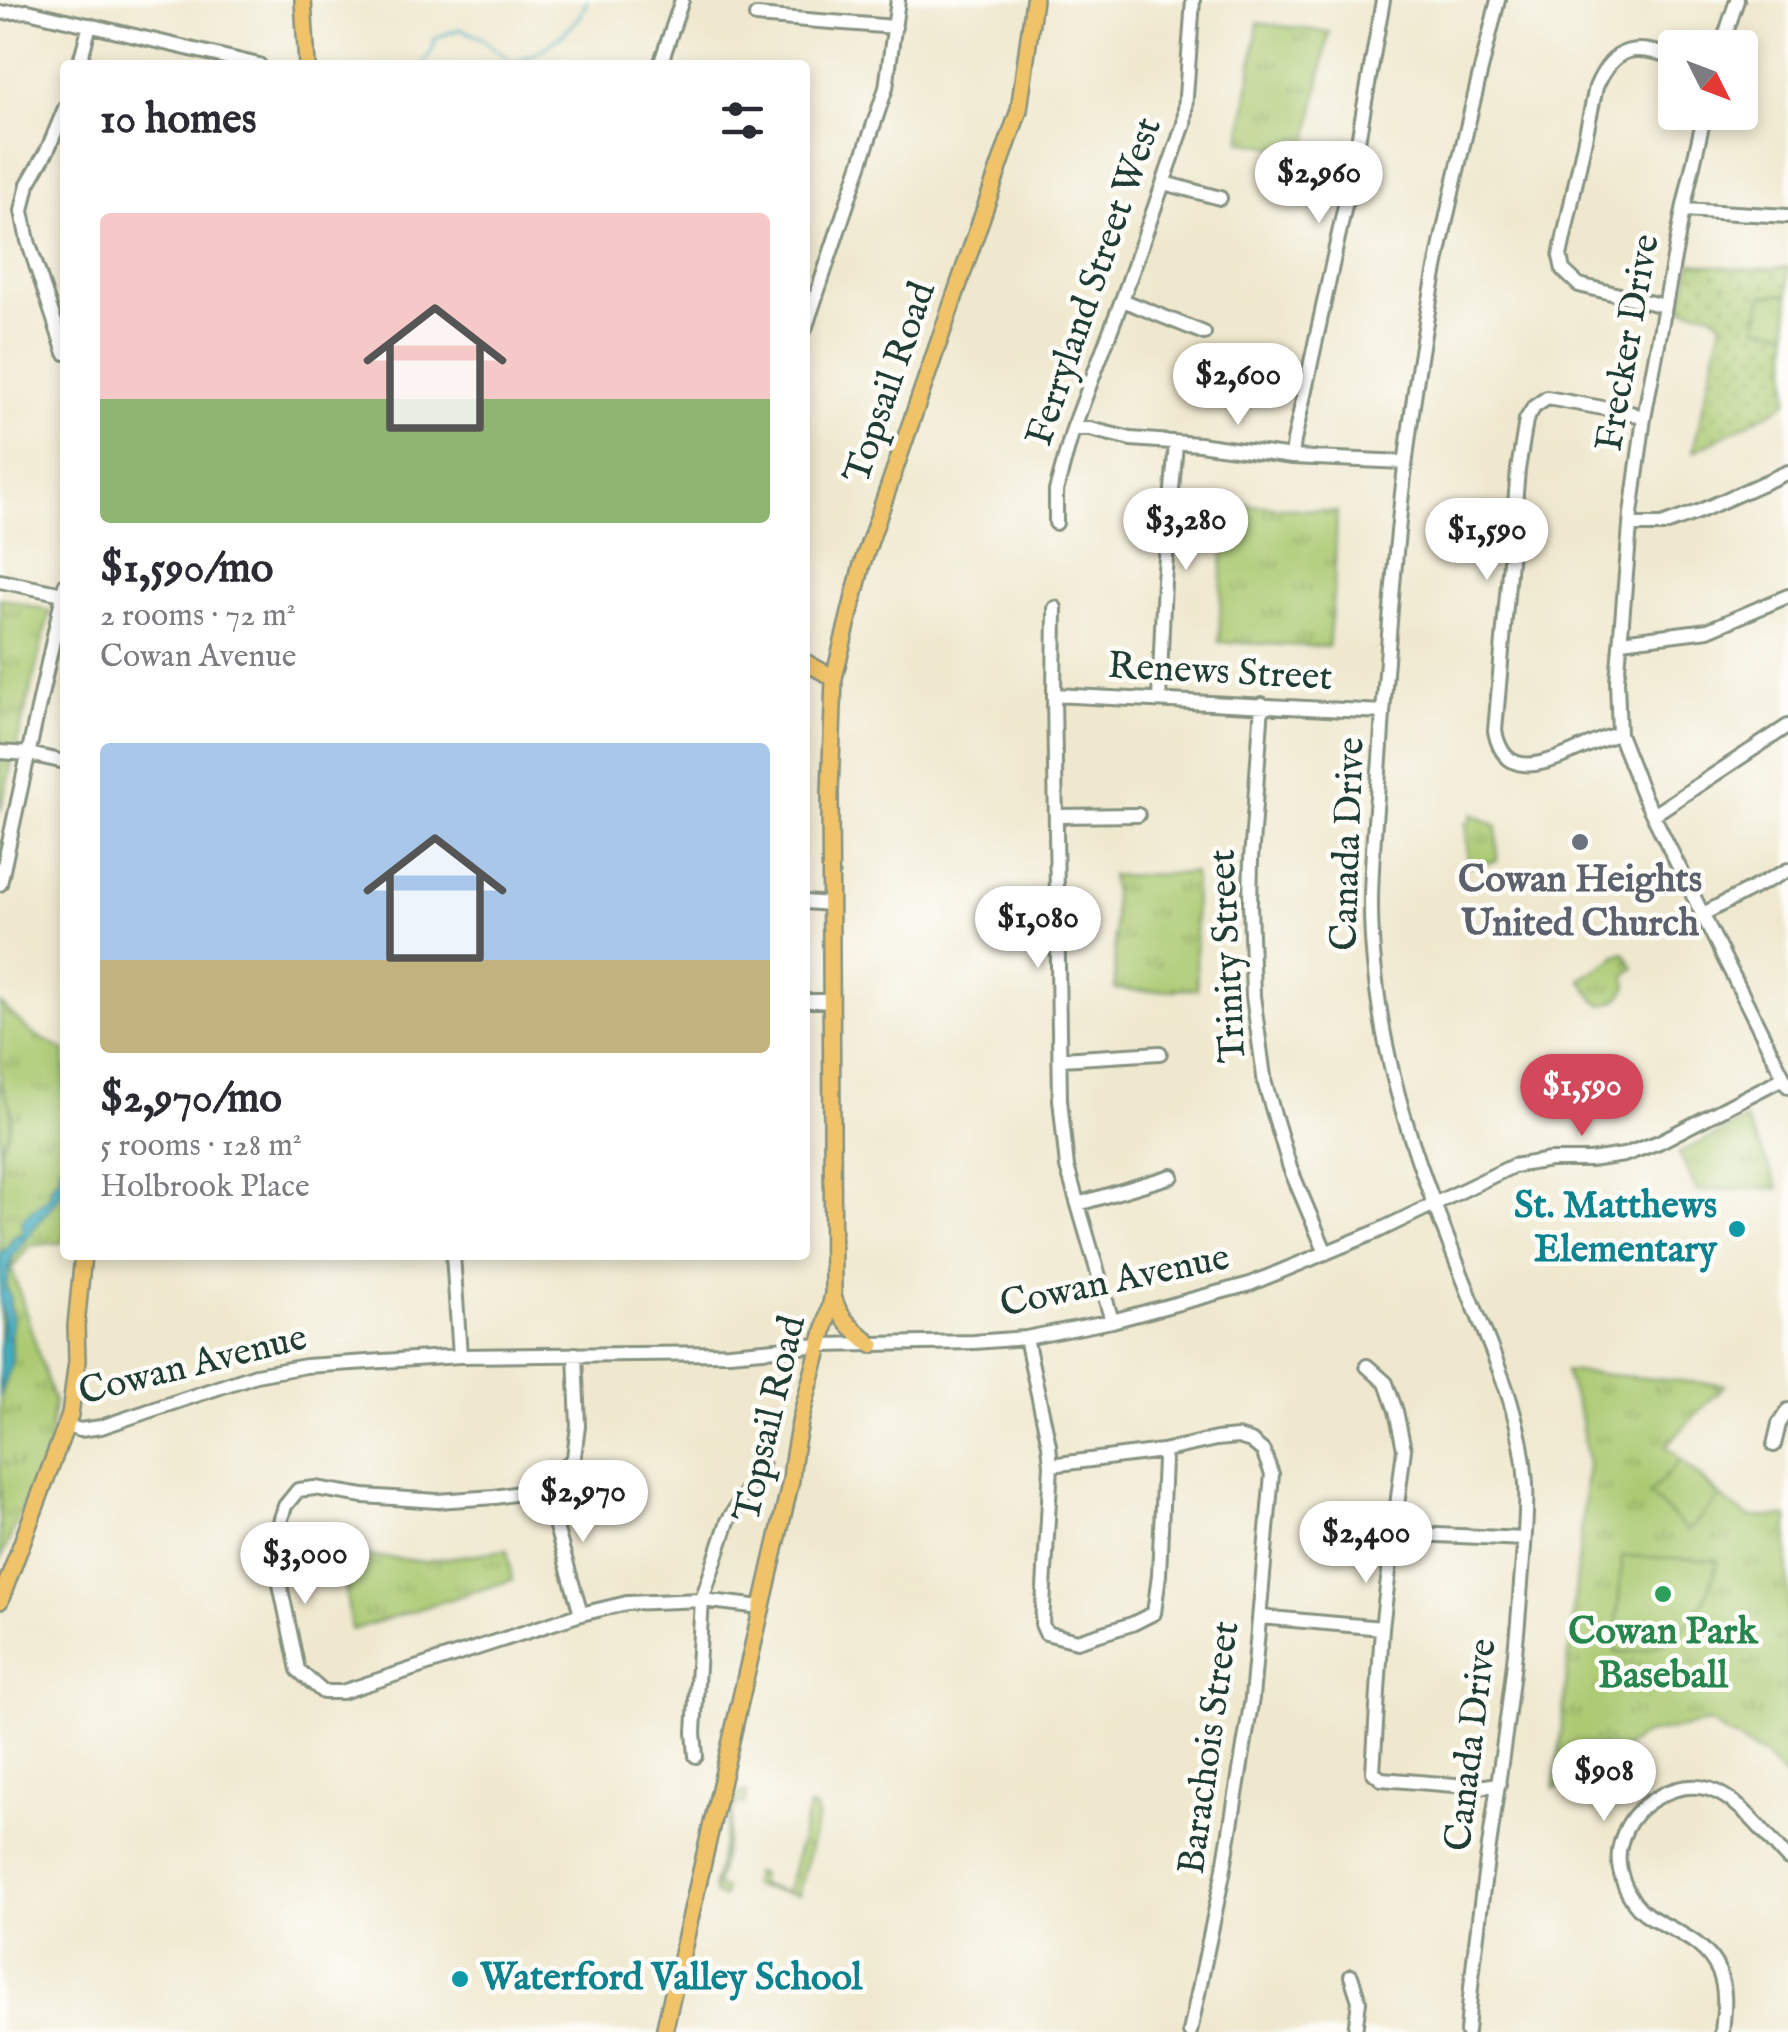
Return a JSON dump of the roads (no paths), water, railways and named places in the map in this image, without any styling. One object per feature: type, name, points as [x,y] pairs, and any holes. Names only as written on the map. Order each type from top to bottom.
[{"type":"main road","points":[[304,0],[307,60]]},
{"type":"main road","name":"Topsail Road","points":[[664,2032],[791,1480],[794,1446],[833,1294],[830,793],[834,678],[862,564],[1019,110],[1034,0]]},
{"type":"main road","points":[[810,665],[834,678]]},
{"type":"main road","points":[[0,1601],[67,1426],[66,1358],[76,1326],[83,1260]]},
{"type":"main road","points":[[833,1294],[848,1326],[872,1345]]},
{"type":"street","points":[[662,60],[682,0]]},
{"type":"street","points":[[810,314],[886,88],[898,0]]},
{"type":"street","name":"Ferryland Street West","points":[[1056,523],[1056,491],[1072,428],[1184,124],[1193,0]]},
{"type":"street","points":[[1292,457],[1384,0]]},
{"type":"street","name":"Canada Drive","points":[[1467,2032],[1473,1954],[1500,1784],[1517,1634],[1526,1488],[1522,1442],[1508,1390],[1434,1204],[1397,1095],[1382,1027],[1371,906],[1405,462],[1446,215],[1498,0]]},
{"type":"street","points":[[1727,30],[1737,0]]},
{"type":"street","points":[[0,13],[28,11],[238,60]]},
{"type":"street","points":[[756,16],[895,27]]},
{"type":"street","points":[[80,60],[90,25]]},
{"type":"street","points":[[1658,52],[1632,49],[1617,55],[1604,68],[1596,87],[1560,256],[1563,270],[1579,285],[1664,306]]},
{"type":"street","points":[[60,120],[28,184],[22,211],[60,338]]},
{"type":"street","name":"Frecker Drive","points":[[1702,130],[1682,210],[1644,418],[1616,681],[1618,734],[1653,815],[1785,1082]]},
{"type":"street","points":[[48,149],[60,154]]},
{"type":"street","points":[[1164,184],[1220,198]]},
{"type":"street","points":[[1682,210],[1788,216]]},
{"type":"street","points":[[1122,300],[1204,333]]},
{"type":"street","points":[[1618,734],[1546,764],[1522,764],[1506,758],[1495,731],[1518,470],[1526,420],[1534,407],[1547,398],[1644,418]]},
{"type":"street","points":[[1072,428],[1131,439],[1292,457],[1405,462]]},
{"type":"street","points":[[1159,700],[1176,444]]},
{"type":"street","points":[[1630,525],[1662,525],[1788,472]]},
{"type":"street","points":[[0,581],[60,589]]},
{"type":"street","points":[[1622,641],[1708,630],[1788,596]]},
{"type":"street","points":[[0,884],[60,607]]},
{"type":"street","points":[[1054,608],[1060,1098],[1067,1167],[1112,1322]]},
{"type":"street","name":"Renews Street","points":[[1054,695],[1384,712]]},
{"type":"street","name":"Trinity Street","points":[[1262,704],[1250,889],[1253,996],[1265,1084],[1290,1168],[1326,1254]]},
{"type":"street","points":[[1653,815],[1788,726]]},
{"type":"street","points":[[0,752],[60,761]]},
{"type":"street","points":[[1056,816],[1138,814]]},
{"type":"street","points":[[1703,914],[1788,870]]},
{"type":"street","points":[[810,902],[830,904]]},
{"type":"street","points":[[810,1001],[831,1001]]},
{"type":"street","points":[[1061,1060],[1160,1053]]},
{"type":"street","name":"Cowan Avenue","points":[[67,1426],[80,1430],[100,1427],[256,1375],[306,1366],[460,1356],[729,1353],[822,1345],[1026,1338],[1112,1322],[1250,1284],[1326,1254],[1513,1166],[1624,1155],[1785,1082]]},
{"type":"street","points":[[1078,1204],[1172,1176]]},
{"type":"street","points":[[453,1260],[460,1356]]},
{"type":"street","points":[[1026,1338],[1051,1465],[1042,1624],[1046,1633],[1077,1641],[1154,1613],[1160,1556],[1162,1451]]},
{"type":"street","points":[[575,1354],[578,1426],[574,1456],[545,1489],[436,1501],[315,1488],[298,1490],[285,1506],[278,1525],[276,1565],[298,1670],[324,1692],[342,1692],[581,1614],[627,1603],[702,1600],[760,1607]]},
{"type":"street","points":[[1367,1366],[1386,1383],[1404,1449],[1382,1628],[1373,1772],[1381,1779],[1479,1787],[1500,1784]]},
{"type":"street","points":[[1774,1446],[1779,1424],[1788,1410]]},
{"type":"street","name":"Barachois Street","points":[[1051,1465],[1238,1437],[1263,1451],[1272,1474],[1252,1698],[1223,1874],[1190,2032]]},
{"type":"street","points":[[696,1756],[702,1600],[728,1520],[762,1464]]},
{"type":"street","points":[[545,1489],[581,1614]]},
{"type":"street","points":[[1394,1533],[1524,1538]]},
{"type":"street","points":[[1260,1617],[1382,1628]]},
{"type":"street","points":[[1722,2032],[1725,1999],[1719,1972],[1692,1939],[1645,1914],[1630,1894],[1621,1875],[1618,1852],[1623,1834],[1646,1803],[1679,1788],[1699,1786],[1721,1793],[1739,1807],[1788,1859]]},
{"type":"street","points":[[1350,1976],[1359,2001],[1355,2032]]},
{"type":"water","points":[[60,1175],[60,1195],[12,1257],[6,1287],[13,1316],[12,1354],[0,1397],[0,1253],[23,1230],[21,1223],[27,1215],[50,1195],[50,1187]]},
{"type":"waterway","points":[[521,60],[547,47],[567,30],[587,0]]},
{"type":"waterway","points":[[426,60],[435,38],[460,29],[480,37],[509,60]]},
{"type":"place","name":"Cowan Heights United Church","points":[[1580,842]]},
{"type":"place","name":"St. Matthews Elementary","points":[[1737,1229]]},
{"type":"place","name":"Cowan Park Baseball","points":[[1663,1594]]},
{"type":"place","name":"Waterford Valley School","points":[[460,1979]]}]
